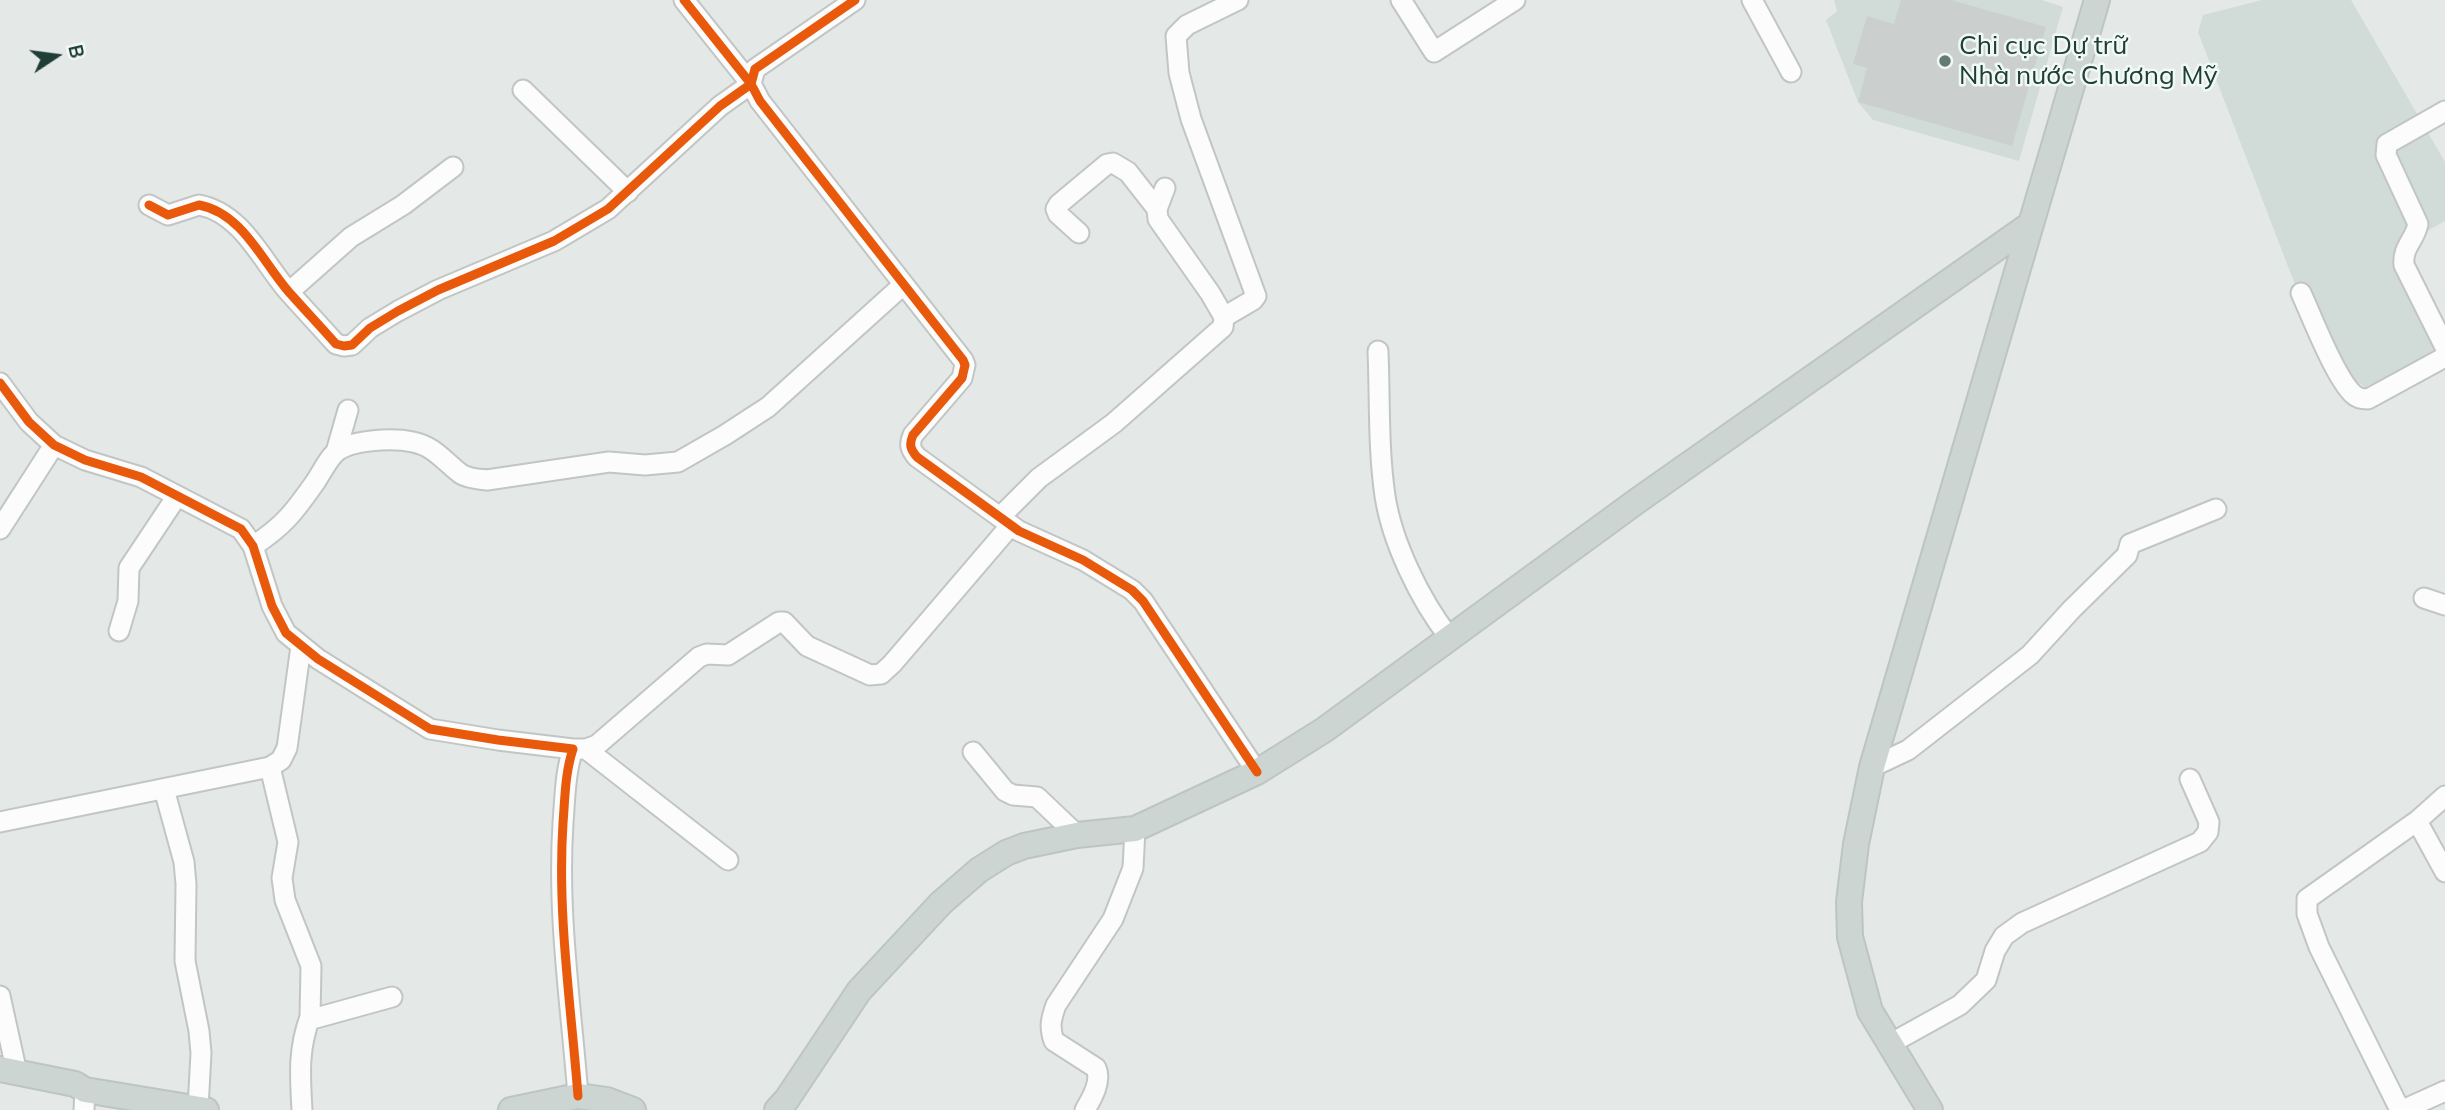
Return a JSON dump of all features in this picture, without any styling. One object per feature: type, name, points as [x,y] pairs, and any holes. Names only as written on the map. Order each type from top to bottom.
[{"type":"main road","points":[[1930,1110],[1870,1012],[1850,937],[1849,902],[1856,844],[1872,767],[2096,0]]},
{"type":"main road","points":[[777,1110],[859,990],[941,903],[979,870],[1006,853],[1024,846],[1077,835],[1135,828],[1257,772],[1324,730],[1637,501],[2031,224]]},
{"type":"main road","points":[[8,1071],[75,1084],[85,1100],[202,1109]]},
{"type":"main road","points":[[511,1110],[578,1096],[633,1110]]},
{"type":"street","points":[[684,0],[751,84],[760,101],[902,285],[955,348],[964,365],[962,378],[913,435],[911,450],[1018,531],[1083,560],[1132,590],[1143,601],[1257,772]]},
{"type":"street","points":[[149,205],[168,215],[199,205],[225,217],[244,232],[289,292],[336,344],[352,345],[370,328],[398,311],[438,290],[554,241],[608,209],[720,106],[751,84],[755,69],[855,0]]},
{"type":"street","points":[[1224,317],[1256,296],[1191,119],[1178,73],[1177,36],[1187,25],[1238,0]]},
{"type":"street","points":[[1401,0],[1434,52],[1515,0]]},
{"type":"street","points":[[1752,0],[1791,72]]},
{"type":"street","points":[[523,90],[628,192]]},
{"type":"street","points":[[2445,111],[2387,144],[2386,155],[2418,223],[2417,232],[2403,255],[2404,265],[2445,347]]},
{"type":"street","points":[[1079,233],[1056,209],[1107,164],[1113,163],[1128,172],[1157,209]]},
{"type":"street","points":[[289,292],[351,237],[403,205],[453,167]]},
{"type":"street","points":[[0,383],[29,422],[54,445],[85,460],[141,477],[241,529],[253,546],[272,606],[286,633],[318,659],[429,729],[579,749],[597,745],[699,657],[707,654],[729,655],[779,622],[784,622],[807,646],[870,675],[881,674],[892,664],[1039,478],[1114,423],[1225,322],[1158,219],[1157,209],[1165,188]]},
{"type":"street","points":[[336,452],[376,440],[399,439],[416,442],[433,449],[462,475],[487,480],[609,463],[645,466],[678,462],[725,436],[768,407],[902,285]]},
{"type":"street","points":[[2301,293],[2339,374],[2352,393],[2360,399],[2368,399],[2445,358]]},
{"type":"street","points":[[1378,351],[1385,499],[1411,574],[1448,637]]},
{"type":"street","points":[[253,546],[277,530],[295,511],[336,452],[348,410]]},
{"type":"street","points":[[0,529],[54,445]]},
{"type":"street","points":[[119,631],[128,601],[129,568],[177,496]]},
{"type":"street","points":[[1872,767],[1908,750],[2030,655],[2127,555],[2130,544],[2216,509]]},
{"type":"street","points":[[2424,598],[2445,605]]},
{"type":"street","points":[[0,822],[270,767],[281,760],[287,748],[302,646]]},
{"type":"street","points":[[579,749],[728,860]]},
{"type":"street","points":[[578,1096],[566,974],[562,844],[569,761],[579,749]]},
{"type":"street","points":[[973,752],[1006,791],[1013,795],[1037,797],[1077,835]]},
{"type":"street","points":[[270,767],[288,842],[282,878],[285,900],[311,966],[310,1017],[301,1040],[299,1056],[302,1110]]},
{"type":"street","points":[[1888,1045],[1960,1004],[1986,980],[1995,951],[2004,936],[2022,923],[2200,842],[2208,832],[2209,822],[2190,779]]},
{"type":"street","points":[[164,789],[184,862],[185,961],[199,1031],[202,1109]]},
{"type":"street","points":[[2445,796],[2417,821],[2307,899],[2306,914],[2319,947],[2402,1110],[2445,1091]]},
{"type":"street","points":[[2417,821],[2445,872]]},
{"type":"street","points":[[1085,1110],[1097,1086],[1098,1072],[1096,1068],[1061,1048],[1054,1041],[1051,1019],[1056,1005],[1113,919],[1133,868],[1135,828]]},
{"type":"street","points":[[0,996],[8,1071]]},
{"type":"street","points":[[310,1017],[392,997]]},
{"type":"shaded area","name":"Chi cục Dự trữ Nhà nước Chương Mỹ","points":[[1834,0],[2042,0],[2063,7],[2019,161],[1873,120],[1858,102],[1826,20],[1837,11]]},
{"type":"shaded area","points":[[2262,0],[2351,0],[2445,162],[2445,221],[2397,248],[2442,352],[2365,387],[2324,360],[2198,32],[2203,15]]},
{"type":"building","name":"Chi cục Dự trữ Nhà nước Chương Mỹ","points":[[1901,0],[1951,0],[2046,27],[2012,146],[1858,102],[1867,68],[1853,64],[1867,16],[1894,24]]},
{"type":"cycle path","points":[[149,205],[168,215],[199,205],[227,218],[250,240],[288,291],[336,344],[352,345],[370,328],[398,311],[438,290],[554,241],[608,209],[720,106],[751,84],[684,0]]},
{"type":"cycle path","points":[[855,0],[755,69],[751,84],[760,101],[963,360],[965,365],[962,378],[913,435],[913,451],[917,457],[1019,531],[1083,560],[1132,590],[1143,601],[1257,772]]},
{"type":"cycle path","points":[[0,383],[29,422],[54,445],[85,460],[141,477],[241,529],[253,546],[272,606],[286,633],[318,659],[430,729],[573,749],[565,795],[562,891],[578,1096]]},
{"type":"place","name":"Chi cục Dự trữ Nhà nước Chương Mỹ","points":[[1945,61]]}]
